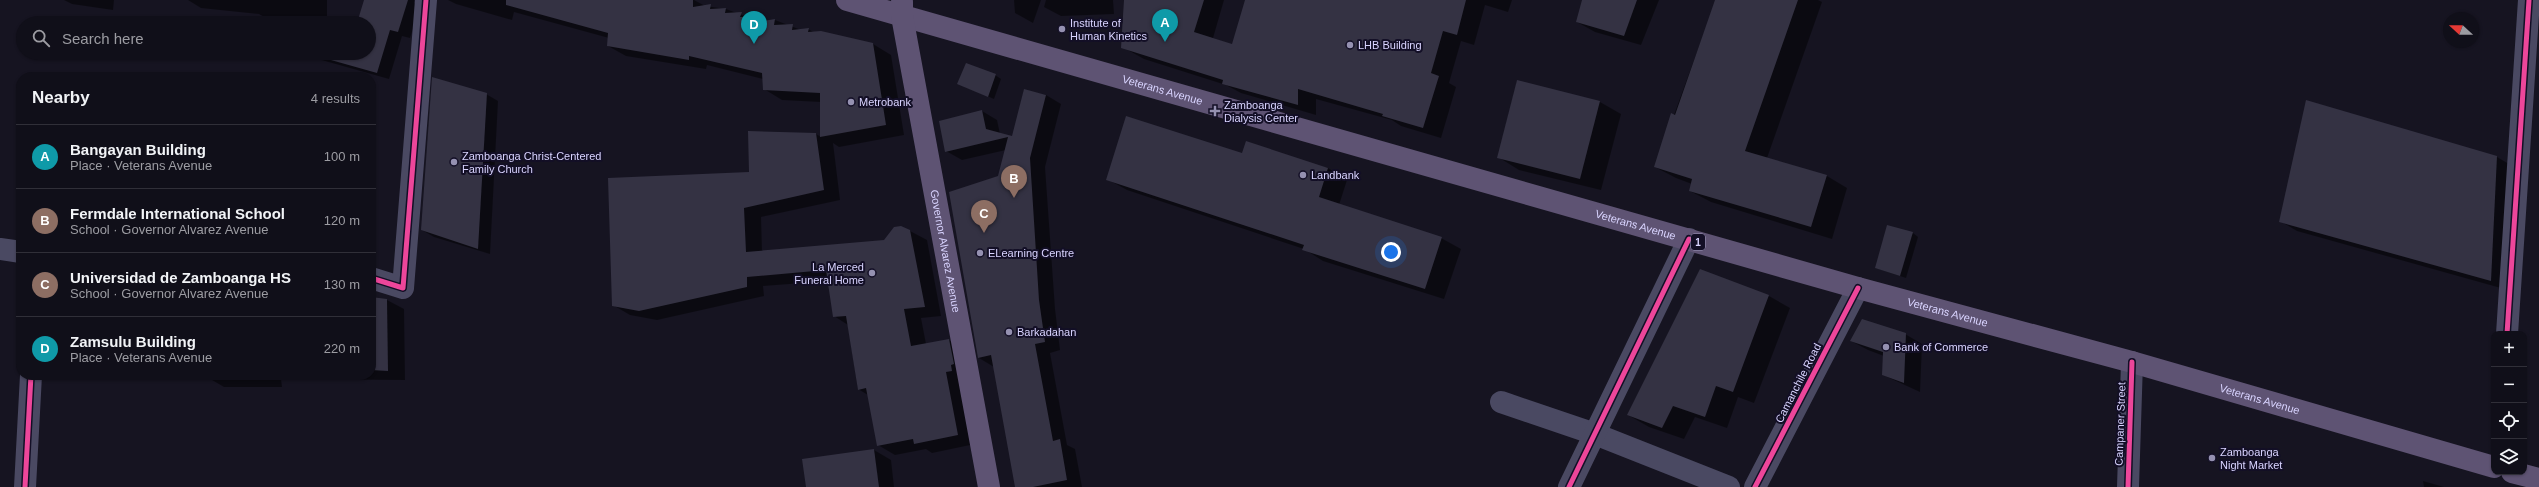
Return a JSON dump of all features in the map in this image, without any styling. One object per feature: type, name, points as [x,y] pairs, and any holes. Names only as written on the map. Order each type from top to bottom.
[{"type":"main road","name":"Veterans Avenue","points":[[847,0],[902,8],[1858,288],[2132,362],[2491,466]]},
{"type":"main road","name":"Governor Alvarez Avenue","points":[[902,8],[989,487]]},
{"type":"main road","points":[[2522,475],[2539,480]]},
{"type":"street","points":[[376,280],[403,288],[426,0]]},
{"type":"street","points":[[2507,331],[2529,0]]},
{"type":"street","points":[[1569,487],[1689,239]]},
{"type":"street","points":[[0,249],[16,251]]},
{"type":"street","name":"Camanchile Road","points":[[1756,487],[1858,288]]},
{"type":"street","name":"Campaner Street","points":[[2128,487],[2132,362]]},
{"type":"street","points":[[25,487],[31,380]]},
{"type":"street","points":[[1500,402],[1595,434],[1729,487]]},
{"type":"building","points":[[364,0],[408,0],[398,32],[390,30],[377,73],[331,60],[376,60],[376,16],[359,16]]},
{"type":"building","points":[[506,0],[693,0],[693,7],[711,4],[710,9],[726,8],[725,13],[742,12],[740,17],[759,17],[758,22],[775,19],[774,25],[793,24],[792,30],[809,28],[808,32],[821,31],[873,43],[886,125],[820,137],[820,93],[763,90],[762,73],[689,56],[689,60],[607,46],[608,33],[506,5]]},
{"type":"building","points":[[1124,0],[1204,0],[1194,32],[1232,44],[1245,0],[1466,0],[1457,35],[1443,31],[1431,73],[1439,76],[1423,128],[1382,116],[1383,114],[1298,89],[1298,105],[1222,84],[1223,80],[1121,48]]},
{"type":"building","points":[[1582,0],[1637,0],[1624,36],[1576,22]]},
{"type":"building","points":[[1715,0],[1798,0],[1745,151],[1827,175],[1811,227],[1689,191],[1692,179],[1654,167],[1671,113],[1675,115]]},
{"type":"building","points":[[966,63],[996,74],[988,97],[957,84]]},
{"type":"building","name":"Zamboanga Christ-Centered Family Church","points":[[432,77],[487,93],[478,249],[421,230]]},
{"type":"building","points":[[1517,80],[1600,101],[1580,179],[1497,158]]},
{"type":"building","points":[[1024,89],[1046,95],[1030,158],[1039,300],[1045,342],[1035,344],[1053,441],[1060,439],[1067,480],[1033,487],[1015,487],[991,355],[978,358],[949,192],[998,176],[1008,137],[945,152],[939,121],[982,110],[986,129],[1012,136]]},
{"type":"building","points":[[2306,100],[2497,156],[2491,281],[2279,222]]},
{"type":"building","points":[[1126,116],[1242,153],[1246,141],[1328,168],[1319,197],[1442,237],[1425,289],[1302,250],[1304,245],[1106,180]]},
{"type":"building","points":[[748,131],[816,133],[824,190],[744,208],[746,252],[884,240],[894,227],[901,226],[910,230],[925,307],[904,309],[911,346],[949,339],[954,364],[951,365],[952,371],[946,372],[958,435],[914,444],[913,439],[877,446],[866,388],[858,390],[846,316],[833,317],[826,270],[747,277],[747,287],[639,311],[612,306],[608,178],[749,172]]},
{"type":"building","points":[[1887,225],[1913,232],[1900,276],[1875,268]]},
{"type":"building","points":[[1700,269],[1769,295],[1733,392],[1716,386],[1705,417],[1673,406],[1662,428],[1627,415]]},
{"type":"building","points":[[376,298],[387,299],[388,371],[376,370]]},
{"type":"building","name":"Bank of Commerce","points":[[1862,319],[1906,333],[1904,383],[1882,375],[1883,352],[1850,341]]},
{"type":"building","points":[[874,449],[879,487],[806,487],[802,459]]},
{"type":"cycle path","points":[[376,280],[403,288],[426,0]]},
{"type":"cycle path","points":[[2507,331],[2529,0]]},
{"type":"cycle path","points":[[1569,487],[1689,239]]},
{"type":"cycle path","points":[[1755,487],[1858,288]]},
{"type":"cycle path","points":[[2128,487],[2132,362]]},
{"type":"cycle path","points":[[25,487],[31,380]]},
{"type":"place","name":"Institute of Human Kinetics","points":[[1062,29]]},
{"type":"place","name":"Bangayan Building","points":[[1165,42]]},
{"type":"place","name":"Zamsulu Building","points":[[754,44]]},
{"type":"place","name":"LHB Building","points":[[1350,45]]},
{"type":"place","name":"Metrobank","points":[[851,102]]},
{"type":"place","name":"Zamboanga Dialysis Center","points":[[1215,111]]},
{"type":"place","name":"Zamboanga Christ-Centered Family Church","points":[[454,162]]},
{"type":"place","name":"Landbank","points":[[1303,175]]},
{"type":"place","name":"Fermdale International School","points":[[1014,198]]},
{"type":"place","name":"Universidad de Zamboanga HS","points":[[984,233]]},
{"type":"place","name":"ELearning Centre","points":[[980,253]]},
{"type":"place","name":"La Merced Funeral Home","points":[[872,273]]},
{"type":"place","name":"Barkadahan","points":[[1009,332]]},
{"type":"place","name":"Bank of Commerce","points":[[1886,347]]},
{"type":"place","name":"Zamboanga Night Market","points":[[2212,458]]}]
